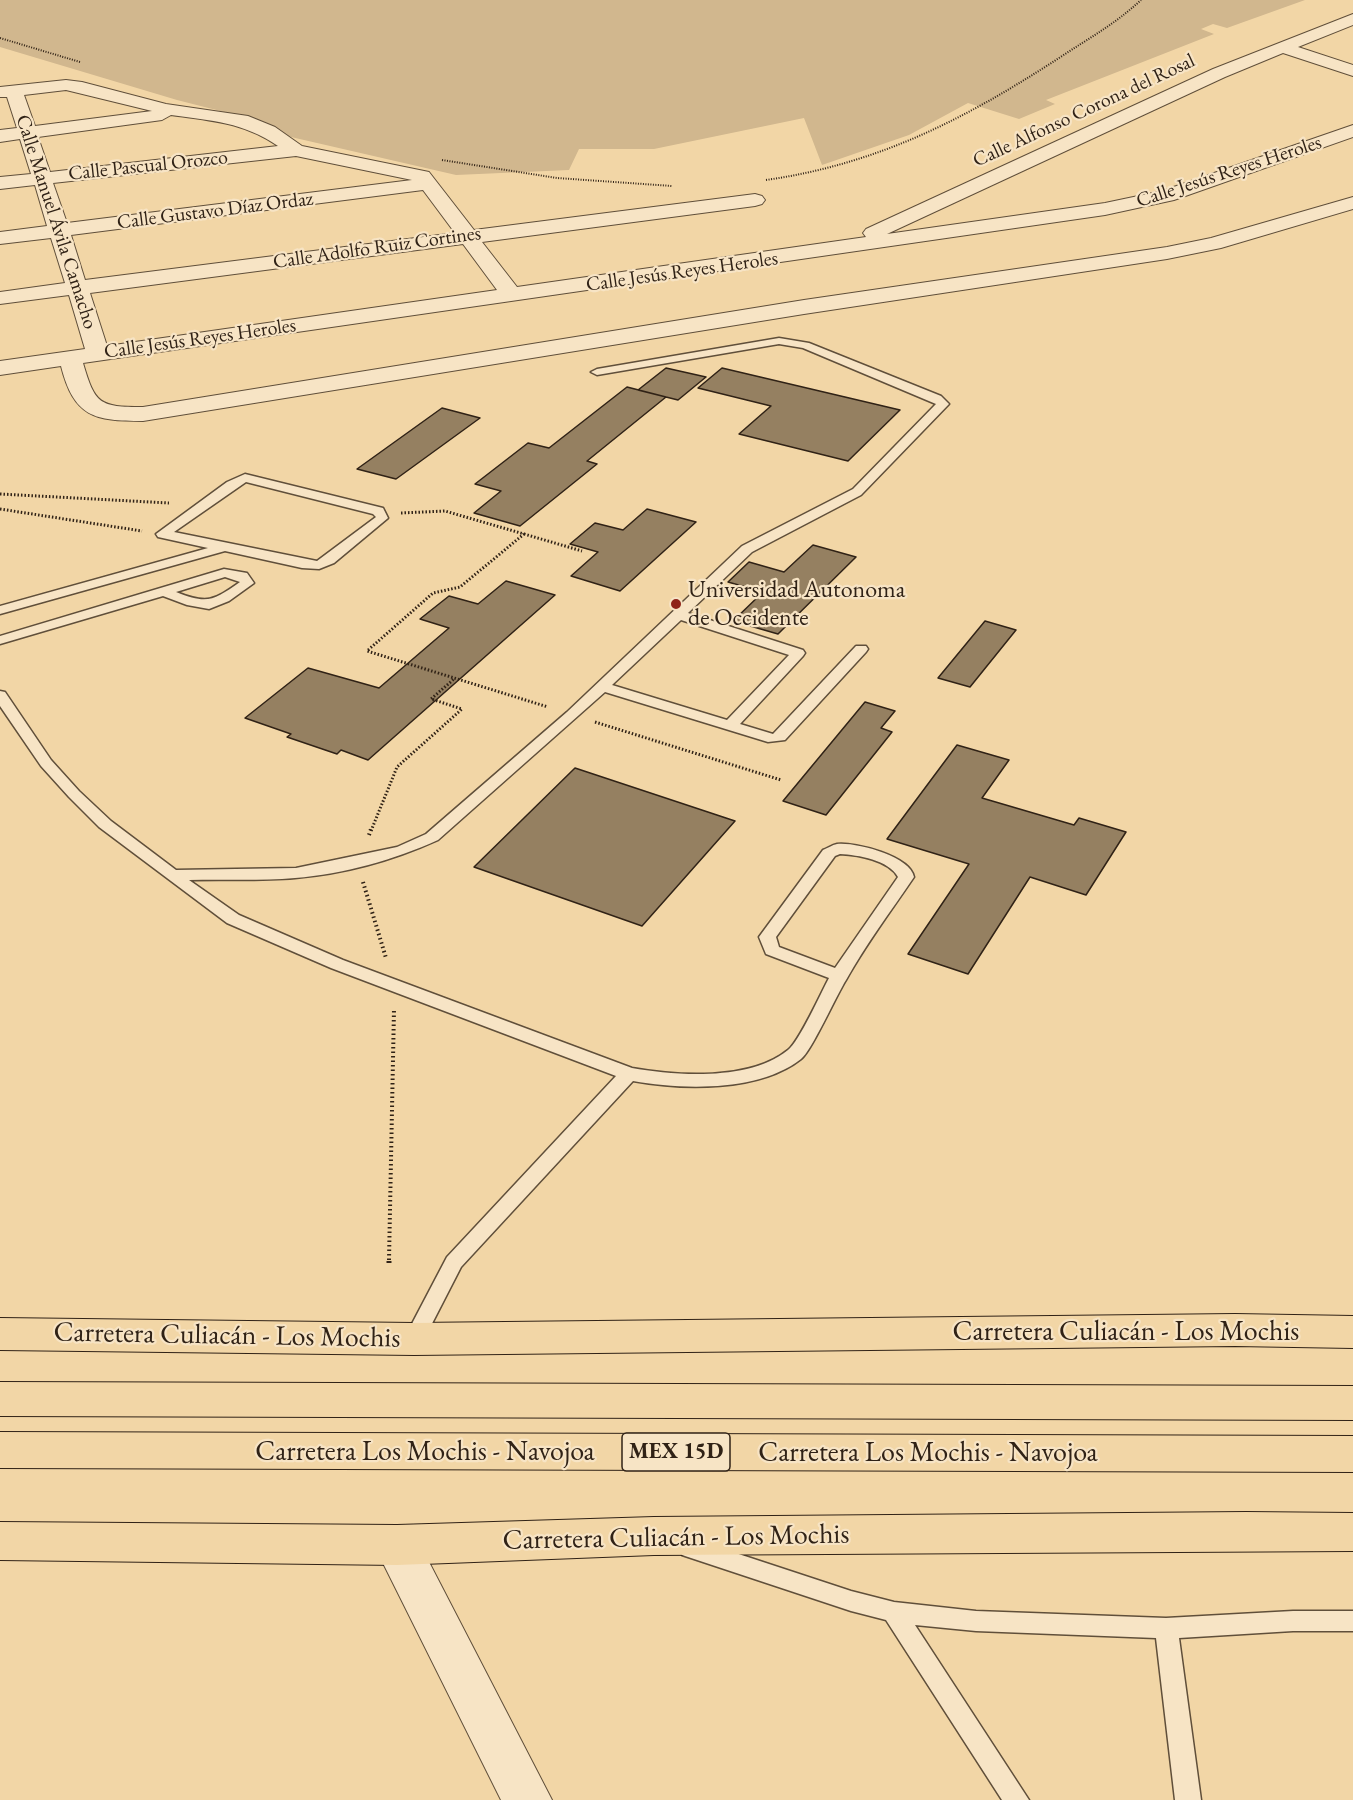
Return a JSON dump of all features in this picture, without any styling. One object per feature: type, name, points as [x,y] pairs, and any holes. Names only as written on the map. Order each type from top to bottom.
[{"type":"main road","name":"Carretera Culiacán - Los Mochis","points":[[0,1334],[414,1339],[1236,1330],[1353,1332]]},
{"type":"main road","name":"Carretera Los Mochis - Navojoa","points":[[0,1399],[1353,1403]]},
{"type":"main road","name":"Carretera Los Mochis - Navojoa","points":[[0,1450],[1353,1454]]},
{"type":"main road","name":"Carretera Culiacán - Los Mochis","points":[[0,1541],[397,1545],[654,1536],[1353,1532]]},
{"type":"street","name":"Calle Alfonso Corona del Rosal","points":[[837,250],[1219,73],[1351,21]]},
{"type":"street","points":[[1281,47],[1353,71]]},
{"type":"street","points":[[7,91],[73,85],[183,112],[231,117],[254,124],[296,150],[418,174],[429,184],[513,296]]},
{"type":"street","name":"Calle Manuel Ávila Camacho","points":[[7,91],[27,132],[98,353]]},
{"type":"street","points":[[0,136],[183,112]]},
{"type":"street","name":"Calle Jesús Reyes Heroles","points":[[0,368],[837,250],[1141,202],[1353,131]]},
{"type":"street","name":"Calle Pascual Orozco","points":[[0,183],[296,150]]},
{"type":"street","name":"Calle Gustavo Díaz Ordaz","points":[[0,238],[429,184]]},
{"type":"street","name":"Calle Adolfo Ruiz Cortines","points":[[0,298],[755,200]]},
{"type":"street","name":"Calle Manuel Ávila Camacho","points":[[70,357],[82,397],[93,405],[111,412],[143,414],[804,307],[1167,253],[1214,244],[1353,203]]},
{"type":"street","points":[[397,1545],[527,1800]]},
{"type":"lane","points":[[172,875],[296,873],[357,862],[403,850],[432,837],[572,715],[747,549],[864,487],[943,404],[937,398],[805,345],[790,342],[779,341],[597,372]]},
{"type":"lane","points":[[245,478],[253,478],[382,514],[382,518],[319,565],[302,564],[228,546],[163,534],[231,484],[245,478]]},
{"type":"lane","points":[[0,610],[228,546]]},
{"type":"lane","points":[[0,640],[224,573],[242,576],[248,584],[217,605],[208,606],[198,606],[166,592]]},
{"type":"lane","points":[[677,615],[798,653],[729,727]]},
{"type":"lane","points":[[601,686],[766,738],[780,737],[861,649]]},
{"type":"lane","points":[[0,695],[46,763],[105,824],[233,919],[395,986],[628,1074],[670,1081],[702,1080],[763,1071],[796,1054],[839,976],[906,876],[891,862],[846,848],[829,853],[767,937],[772,950],[839,976]]},
{"type":"lane","points":[[414,1339],[454,1262],[628,1074]]},
{"type":"lane","points":[[654,1536],[851,1601],[894,1612],[976,1621],[1166,1628],[1293,1621],[1353,1621]]},
{"type":"lane","points":[[894,1612],[1016,1800]]},
{"type":"lane","points":[[1166,1628],[1188,1800]]},
{"type":"path","points":[[765,180],[840,168],[936,132],[1037,74],[1064,54],[1113,26],[1141,0]]},
{"type":"path","points":[[0,38],[87,65]]},
{"type":"path","points":[[435,159],[517,175],[585,183],[674,186]]},
{"type":"path","points":[[0,494],[203,505]]},
{"type":"path","points":[[0,509],[163,534]]},
{"type":"path","points":[[382,514],[445,511],[582,551]]},
{"type":"path","points":[[524,534],[460,587],[433,593],[367,651],[781,780]]},
{"type":"path","points":[[389,1263],[395,986],[357,862],[397,767],[462,709],[431,699],[455,678]]},
{"type":"shaded area","points":[[0,0],[1305,0],[1227,28],[1213,24],[1201,29],[1214,34],[1046,100],[1055,104],[1019,119],[968,103],[909,135],[822,165],[804,118],[654,149],[579,149],[569,170],[456,175],[291,137],[252,119],[177,100],[0,47]]},
{"type":"building","points":[[666,368],[706,377],[678,400],[638,390]]},
{"type":"building","points":[[722,368],[900,410],[848,461],[739,434],[771,406],[698,388]]},
{"type":"building","points":[[627,387],[666,397],[587,461],[597,464],[520,526],[474,513],[501,491],[475,484],[528,443],[549,448]]},
{"type":"building","points":[[442,408],[480,418],[396,479],[357,469]]},
{"type":"building","points":[[647,509],[696,522],[620,591],[571,576],[598,552],[570,544],[595,523],[623,530]]},
{"type":"building","points":[[813,545],[856,557],[778,634],[733,621],[763,592],[728,582],[749,562],[784,572]]},
{"type":"building","points":[[506,581],[555,595],[368,760],[341,750],[337,754],[287,737],[291,734],[245,718],[308,668],[379,688],[449,628],[420,619],[449,596],[478,604]]},
{"type":"building","points":[[985,621],[1016,630],[970,687],[938,678]]},
{"type":"building","points":[[865,702],[895,711],[881,728],[892,732],[826,815],[783,801]]},
{"type":"building","points":[[957,745],[1009,760],[982,798],[1074,825],[1079,818],[1126,832],[1086,895],[1030,877],[968,974],[908,954],[969,864],[887,839]]},
{"type":"building","points":[[575,768],[735,821],[642,926],[474,867]]},
{"type":"place","name":"Universidad Autonoma de Occidente","points":[[676,604]]}]
